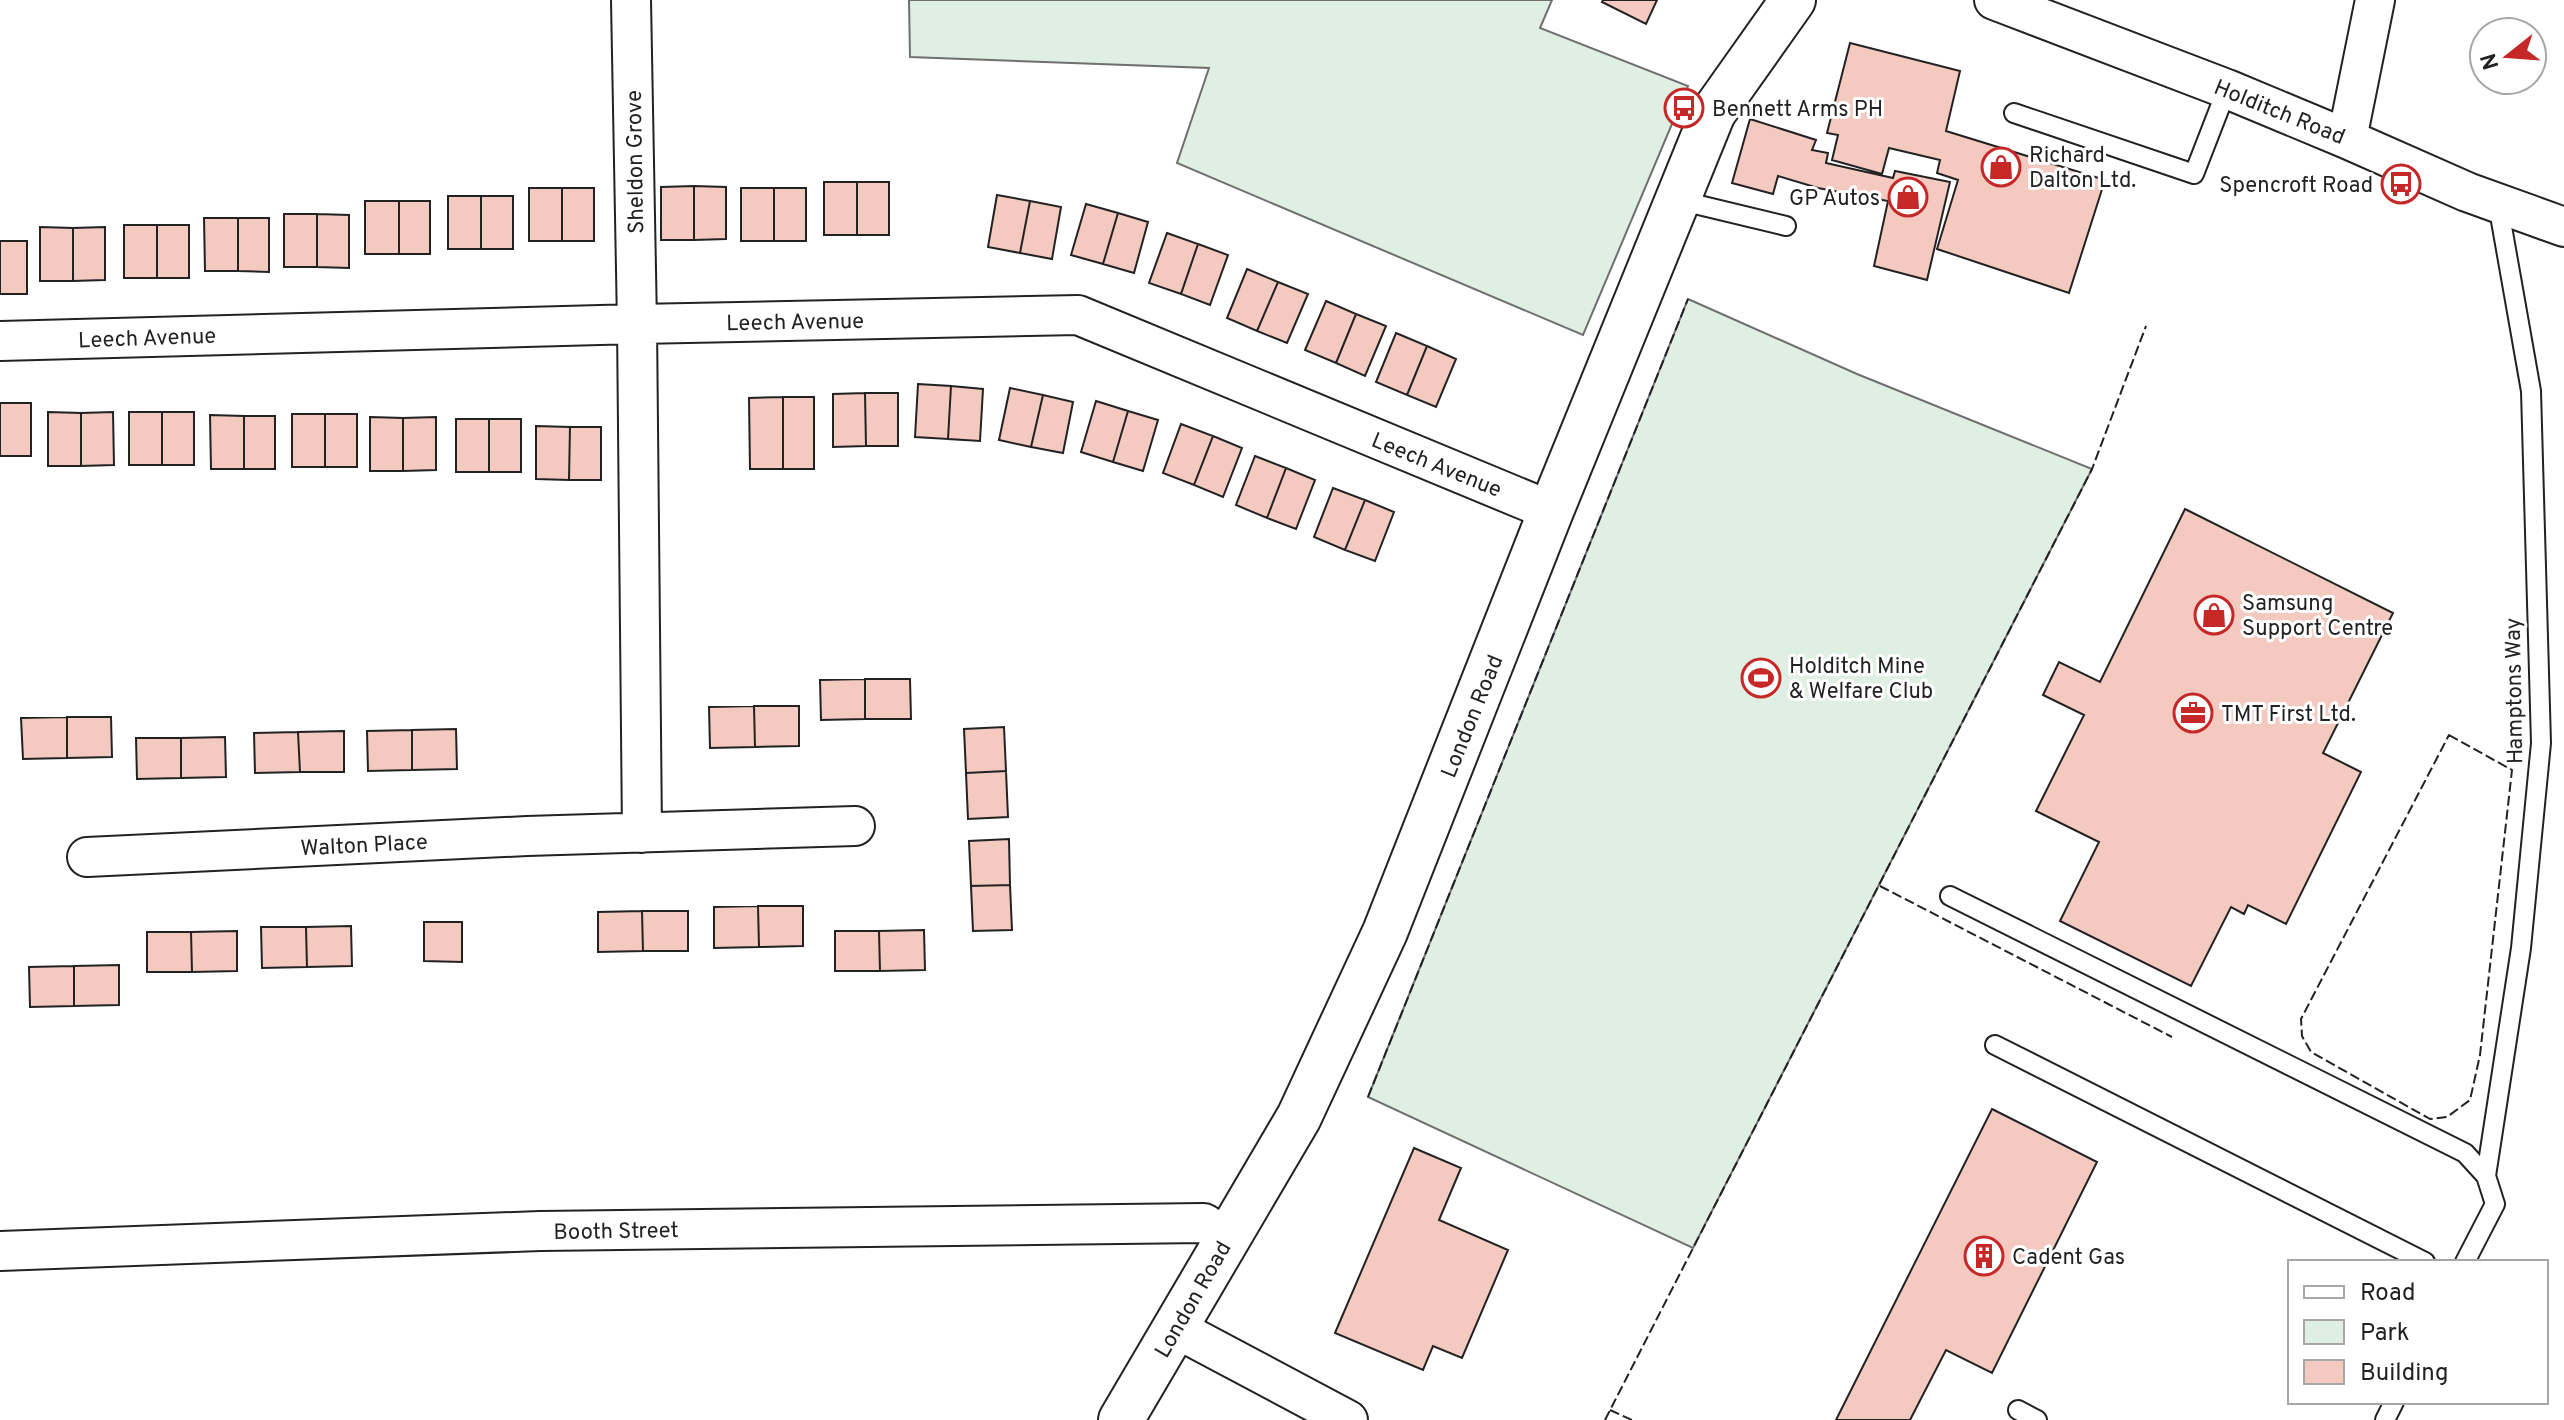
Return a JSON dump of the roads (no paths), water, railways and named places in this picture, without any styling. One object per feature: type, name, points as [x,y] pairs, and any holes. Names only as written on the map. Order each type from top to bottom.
[{"type":"main road","name":"London Road","points":[[1121,1420],[1299,1117],[1385,932],[1551,511],[1713,113],[1793,0]]},
{"type":"street","name":"Sheldon Grove","points":[[631,0],[637,324]]},
{"type":"street","name":"Holditch Road","points":[[1994,0],[2227,89],[2498,204],[2564,227]]},
{"type":"street","points":[[2347,139],[2375,0]]},
{"type":"street","name":"Leech Avenue","points":[[0,341],[1078,315],[1551,511]]},
{"type":"street","points":[[637,324],[642,833]]},
{"type":"street","name":"Walton Place","points":[[87,857],[511,837],[855,826]]},
{"type":"street","name":"Booth Street","points":[[0,1251],[540,1231],[1204,1223],[1228,1238]]},
{"type":"street","points":[[1175,1328],[1348,1420]]},
{"type":"lane","points":[[2014,113],[2194,174],[2227,89]]},
{"type":"lane","points":[[1678,200],[1786,226]]},
{"type":"lane","name":"Hamptons Way","points":[[2466,1260],[2495,1204],[2486,1176],[2521,948],[2541,743],[2531,391],[2498,204]]},
{"type":"lane","points":[[1950,896],[2465,1153],[2486,1176]]},
{"type":"lane","points":[[1995,1045],[2421,1260]]},
{"type":"lane","points":[[2018,1410],[2037,1420]]},
{"type":"place","name":"Bennett Arms PH","points":[[1684,108]]},
{"type":"place","name":"Richard Dalton Ltd.","points":[[2001,167]]},
{"type":"place","name":"Spencroft Road","points":[[2401,184]]},
{"type":"place","name":"GP Autos","points":[[1908,197]]},
{"type":"place","name":"Samsung Support Centre","points":[[2214,615]]},
{"type":"place","name":"Holditch Mine & Welfare Club","points":[[1761,678]]},
{"type":"place","name":"TMT First Ltd.","points":[[2193,713]]},
{"type":"place","name":"Cadent Gas","points":[[1984,1256]]}]
